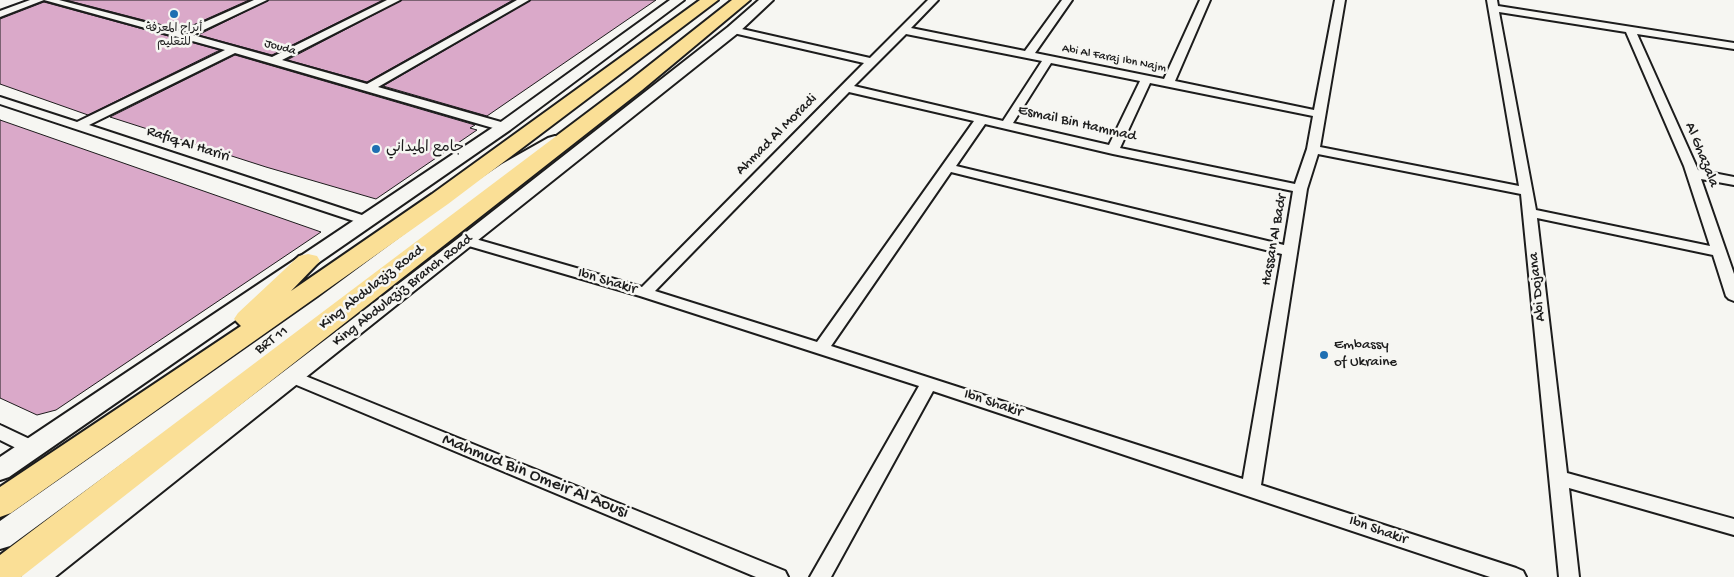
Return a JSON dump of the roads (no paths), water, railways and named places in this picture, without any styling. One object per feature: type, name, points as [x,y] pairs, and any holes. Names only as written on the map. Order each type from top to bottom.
[{"type":"main road","name":"King Abdulaziz Road","points":[[0,504],[199,368],[440,199],[710,0]]},
{"type":"main road","name":"King Abdulaziz Road","points":[[0,574],[572,133],[635,86],[758,1]]},
{"type":"main road","name":"BRT 11","points":[[0,537],[318,308],[475,191],[509,168],[572,133]]},
{"type":"main road","points":[[199,368],[224,341],[308,261]]},
{"type":"main road","points":[[0,518],[69,457]]},
{"type":"street","points":[[0,14],[39,0]]},
{"type":"street","name":"Jouda","points":[[48,0],[274,60],[504,126]]},
{"type":"street","points":[[183,35],[262,0]]},
{"type":"street","points":[[274,60],[395,0]]},
{"type":"street","points":[[371,88],[524,0]]},
{"type":"street","points":[[0,470],[504,126],[678,0]]},
{"type":"street","name":"Ahmad Al Moradi","points":[[645,293],[933,0]]},
{"type":"street","points":[[1028,55],[1066,0]]},
{"type":"street","points":[[1168,84],[1205,0]]},
{"type":"street","name":"Hassan Al Badr","points":[[1251,488],[1300,189],[1313,149],[1340,0]]},
{"type":"street","name":"King Abdulaziz Branch Road","points":[[35,577],[467,241],[733,30],[758,1]]},
{"type":"street","points":[[1493,4],[1734,46]]},
{"type":"street","name":"Abi Dojana","points":[[1493,4],[1530,213],[1569,577]]},
{"type":"street","name":"Al Ghazala","points":[[1630,29],[1692,173],[1734,296]]},
{"type":"street","points":[[733,30],[872,62]]},
{"type":"street","name":"Abi Al Faraj Ibn Najm","points":[[904,30],[1319,114]]},
{"type":"street","points":[[78,126],[234,50]]},
{"type":"street","points":[[1006,125],[1048,60]]},
{"type":"street","points":[[1113,150],[1146,80]]},
{"type":"street","name":"Esmail Bin Hammad","points":[[847,88],[1113,150],[1300,189]]},
{"type":"street","name":"Rafiq Al Hariri","points":[[0,100],[366,221]]},
{"type":"street","points":[[820,350],[950,168],[982,119]]},
{"type":"street","points":[[1313,149],[1527,191]]},
{"type":"street","points":[[950,168],[1289,251]]},
{"type":"street","points":[[1692,173],[1734,181]]},
{"type":"street","points":[[1530,213],[1720,252]]},
{"type":"street","name":"Ibn Shakir","points":[[467,241],[645,293],[929,383],[1516,577]]},
{"type":"street","name":"Mahmud Bin Omeir Al Aousi","points":[[293,377],[778,577]]},
{"type":"street","points":[[820,577],[929,383]]},
{"type":"street","points":[[0,432],[32,448]]},
{"type":"street","points":[[1558,478],[1734,527]]},
{"type":"place","name":"أبراج المعرفة للتعليم","points":[[174,14]]},
{"type":"place","name":"جامع الميداني","points":[[376,149]]},
{"type":"place","name":"Embassy of Ukraine","points":[[1324,355]]}]
